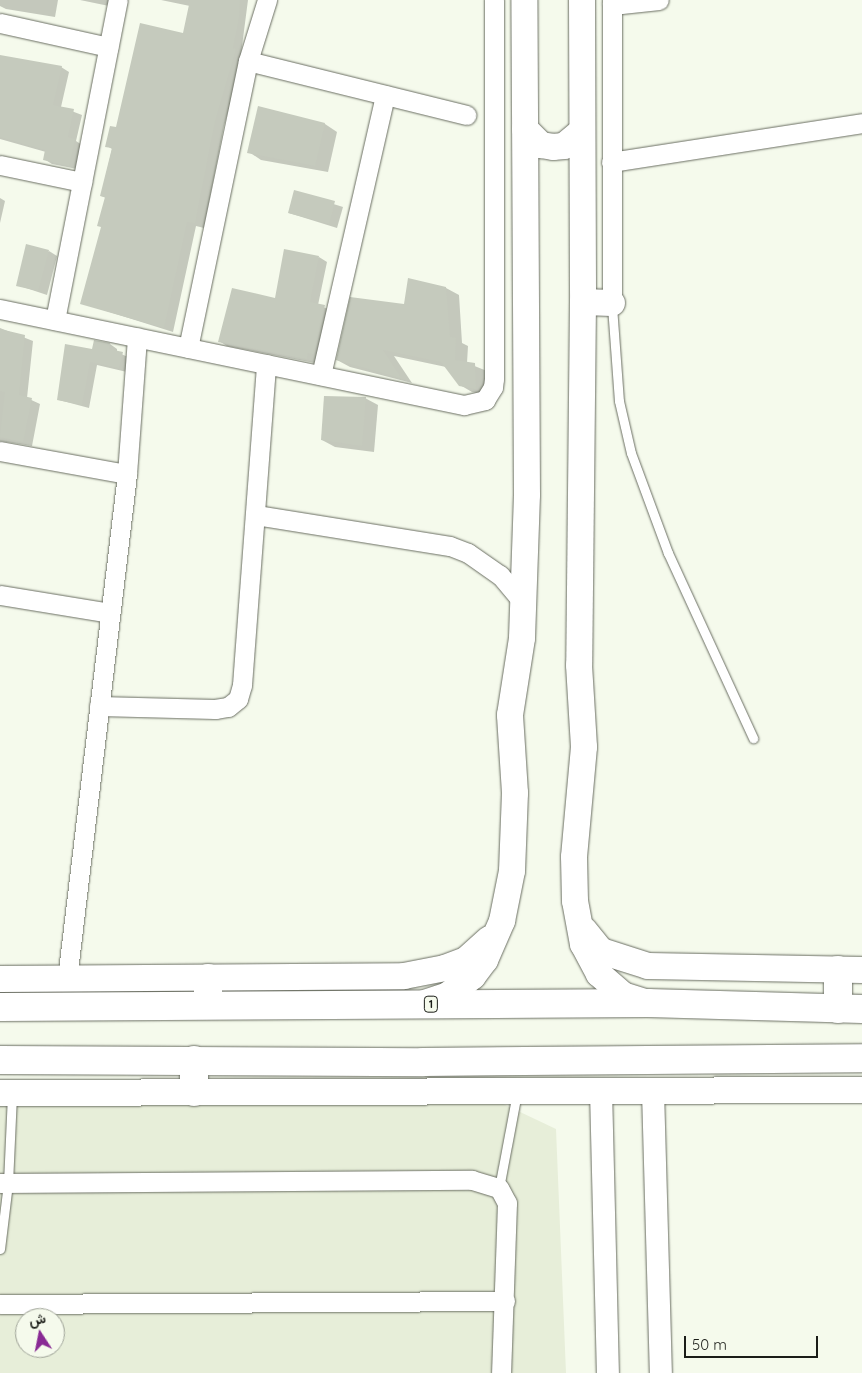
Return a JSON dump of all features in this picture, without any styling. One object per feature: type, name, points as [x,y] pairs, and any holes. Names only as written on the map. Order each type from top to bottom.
[{"type":"highway","points":[[850,970],[850,1009]]},
{"type":"highway","points":[[208,978],[208,1005]]},
{"type":"highway","name":"1","points":[[0,1007],[648,1003],[850,1009]]},
{"type":"highway","points":[[0,1060],[423,1062],[862,1058]]},
{"type":"highway","points":[[194,1060],[194,1092]]},
{"type":"main road","points":[[418,1004],[448,995],[474,976],[489,953],[500,925],[512,871],[515,793],[510,715],[522,638],[527,495],[524,0]]},
{"type":"main road","points":[[582,0],[583,302],[579,665],[584,747],[574,857],[578,917],[583,944],[599,974],[622,995],[648,1003]]},
{"type":"main road","points":[[525,129],[541,145],[552,147],[564,146],[582,131]]},
{"type":"main road","points":[[583,302],[612,304]]},
{"type":"main road","points":[[578,917],[588,939],[601,951],[638,964],[850,970]]},
{"type":"main road","points":[[0,979],[404,976],[424,973],[466,960],[500,925]]},
{"type":"main road","points":[[6,1093],[862,1090]]},
{"type":"street","points":[[55,320],[118,0]]},
{"type":"street","points":[[188,348],[248,62],[267,0]]},
{"type":"street","points":[[0,309],[464,405],[478,404],[490,394],[494,379],[494,0]]},
{"type":"street","points":[[612,304],[612,2],[659,0]]},
{"type":"street","points":[[0,23],[108,46]]},
{"type":"street","points":[[248,62],[466,115]]},
{"type":"street","points":[[321,375],[386,95]]},
{"type":"street","points":[[611,162],[749,143],[862,123]]},
{"type":"street","points":[[0,165],[82,182]]},
{"type":"street","points":[[67,979],[127,474],[137,337]]},
{"type":"street","points":[[99,706],[215,709],[228,706],[238,699],[242,685],[266,364]]},
{"type":"street","points":[[0,451],[127,474]]},
{"type":"street","points":[[256,515],[450,546],[484,563],[513,588],[524,604]]},
{"type":"street","points":[[0,595],[110,613]]},
{"type":"street","points":[[601,1090],[608,1373]]},
{"type":"street","points":[[654,1091],[661,1373]]},
{"type":"street","points":[[4,1183],[472,1180],[499,1188],[507,1203],[501,1373]]},
{"type":"street","points":[[0,1304],[505,1302]]},
{"type":"lane","points":[[612,304],[619,401],[631,453],[668,553],[753,738]]},
{"type":"lane","points":[[499,1188],[517,1090]]},
{"type":"lane","points":[[0,1248],[6,1093]]},
{"type":"shaded area","points":[[0,1096],[497,1101],[556,1129],[566,1373],[0,1373]]},
{"type":"building","points":[[190,0],[240,0],[239,17],[233,48],[236,49],[215,121],[195,223],[187,222],[164,328],[80,304],[101,227],[97,226],[105,197],[100,196],[112,148],[105,147],[110,126],[116,127],[140,23],[183,33]]},
{"type":"building","points":[[0,55],[62,66],[53,105],[74,109],[68,137],[75,139],[69,166],[43,160],[45,150],[0,137]]},
{"type":"building","points":[[258,106],[325,123],[315,166],[247,153]]},
{"type":"building","points":[[294,190],[335,201],[329,224],[288,213]]},
{"type":"building","points":[[26,244],[49,250],[38,291],[16,286]]},
{"type":"building","points":[[284,249],[319,256],[310,302],[325,305],[314,354],[308,353],[307,359],[218,342],[232,288],[275,298]]},
{"type":"building","points":[[408,278],[446,287],[450,337],[456,338],[455,360],[475,363],[476,389],[459,386],[441,362],[383,350],[401,378],[336,360],[350,297],[404,304]]},
{"type":"building","points":[[0,329],[25,335],[19,395],[32,398],[23,442],[0,437],[5,392],[0,391]]},
{"type":"building","points":[[94,340],[110,343],[109,349],[123,352],[119,368],[90,362],[82,405],[57,400],[65,344],[92,349]]},
{"type":"building","points":[[324,396],[366,397],[362,446],[321,440]]}]
